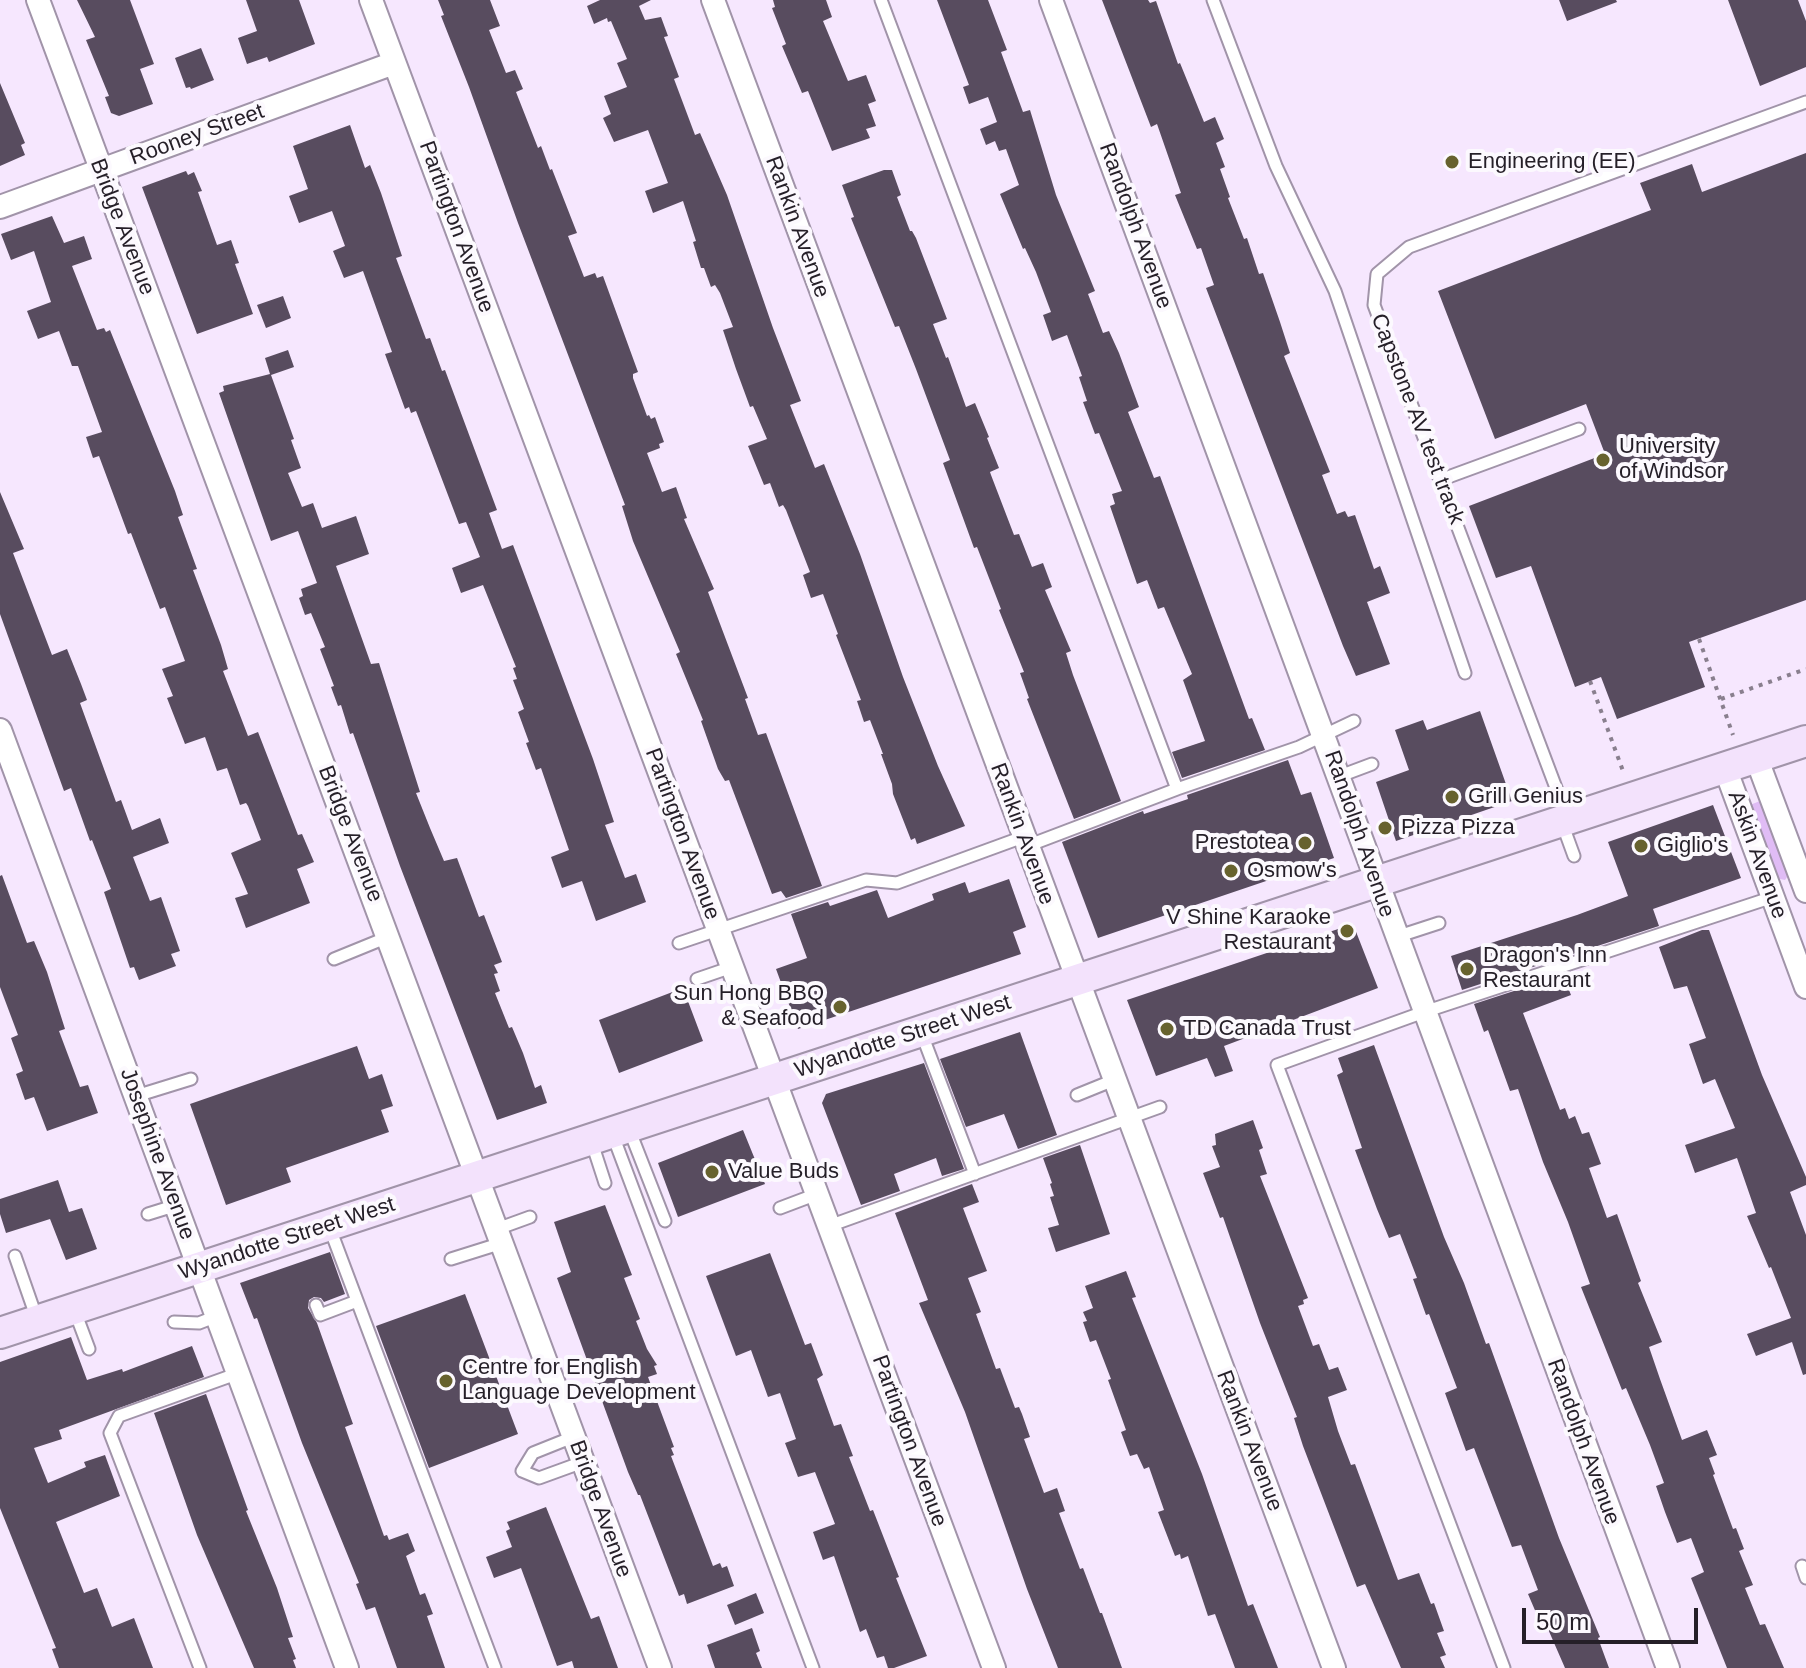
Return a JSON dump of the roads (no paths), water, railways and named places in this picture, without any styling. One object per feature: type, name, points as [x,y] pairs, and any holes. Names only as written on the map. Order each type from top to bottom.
[{"type":"main road","name":"Wyandotte Street West","points":[[1,1329],[74,1309],[1806,741]]},
{"type":"street","name":"Bridge Avenue","points":[[38,0],[660,1668]]},
{"type":"street","name":"Partington Avenue","points":[[371,0],[994,1668]]},
{"type":"street","name":"Rankin Avenue","points":[[713,0],[1334,1668]]},
{"type":"street","name":"Randolph Avenue","points":[[1051,0],[1668,1668]]},
{"type":"street","name":"Rooney Street","points":[[0,207],[394,63]]},
{"type":"street","name":"Josephine Avenue","points":[[0,730],[347,1668]]},
{"type":"street","name":"Askin Avenue","points":[[1756,757],[1806,891]]},
{"type":"street","name":"Askin Avenue","points":[[1725,768],[1806,987]]},
{"type":"lane","points":[[881,0],[1177,789]]},
{"type":"lane","points":[[1213,0],[1276,166],[1335,291],[1465,673]]},
{"type":"lane","name":"Capstone AV test track","points":[[1574,856],[1564,819],[1374,305],[1377,274],[1409,247],[1806,102]]},
{"type":"lane","points":[[1440,480],[1579,429]]},
{"type":"lane","points":[[679,943],[866,880],[897,883],[1025,842],[1299,747],[1354,721]]},
{"type":"lane","points":[[1340,776],[1372,764]]},
{"type":"lane","points":[[1504,1668],[1277,1065],[1424,1012],[1773,897]]},
{"type":"lane","points":[[1396,937],[1439,923]]},
{"type":"lane","points":[[334,959],[388,937]]},
{"type":"lane","points":[[697,979],[732,967]]},
{"type":"lane","points":[[920,1031],[975,1174]]},
{"type":"lane","points":[[136,1096],[191,1079]]},
{"type":"lane","points":[[1077,1095],[1114,1080]]},
{"type":"lane","points":[[829,1226],[1160,1107]]},
{"type":"lane","points":[[605,1183],[610,1133]]},
{"type":"lane","points":[[610,1133],[665,1221]]},
{"type":"lane","points":[[610,1133],[813,1668]]},
{"type":"lane","points":[[780,1208],[817,1194]]},
{"type":"lane","points":[[148,1214],[177,1205]]},
{"type":"lane","points":[[451,1259],[500,1236],[530,1217]]},
{"type":"lane","points":[[329,1225],[495,1668]]},
{"type":"lane","points":[[15,1256],[38,1320]]},
{"type":"lane","points":[[316,1305],[320,1315],[357,1301]]},
{"type":"lane","points":[[74,1309],[89,1349]]},
{"type":"lane","points":[[174,1322],[199,1323],[217,1316]]},
{"type":"lane","points":[[200,1668],[110,1433],[119,1416],[239,1373]]},
{"type":"lane","points":[[573,1437],[533,1453],[522,1471],[539,1478],[583,1462]]},
{"type":"place","name":"Engineering (EE)","points":[[1452,162]]},
{"type":"place","name":"University of Windsor","points":[[1603,460]]},
{"type":"place","name":"Grill Genius","points":[[1452,797]]},
{"type":"place","name":"Pizza Pizza","points":[[1385,828]]},
{"type":"place","name":"Prestotea","points":[[1305,843]]},
{"type":"place","name":"Giglio's","points":[[1641,846]]},
{"type":"place","name":"Osmow's","points":[[1231,871]]},
{"type":"place","name":"V Shine Karaoke Restaurant","points":[[1347,931]]},
{"type":"place","name":"Dragon's Inn Restaurant","points":[[1467,969]]},
{"type":"place","name":"Sun Hong BBQ & Seafood","points":[[840,1007]]},
{"type":"place","name":"TD Canada Trust","points":[[1167,1029]]},
{"type":"place","name":"Value Buds","points":[[712,1172]]},
{"type":"place","name":"Centre for English Language Development","points":[[446,1381]]}]
